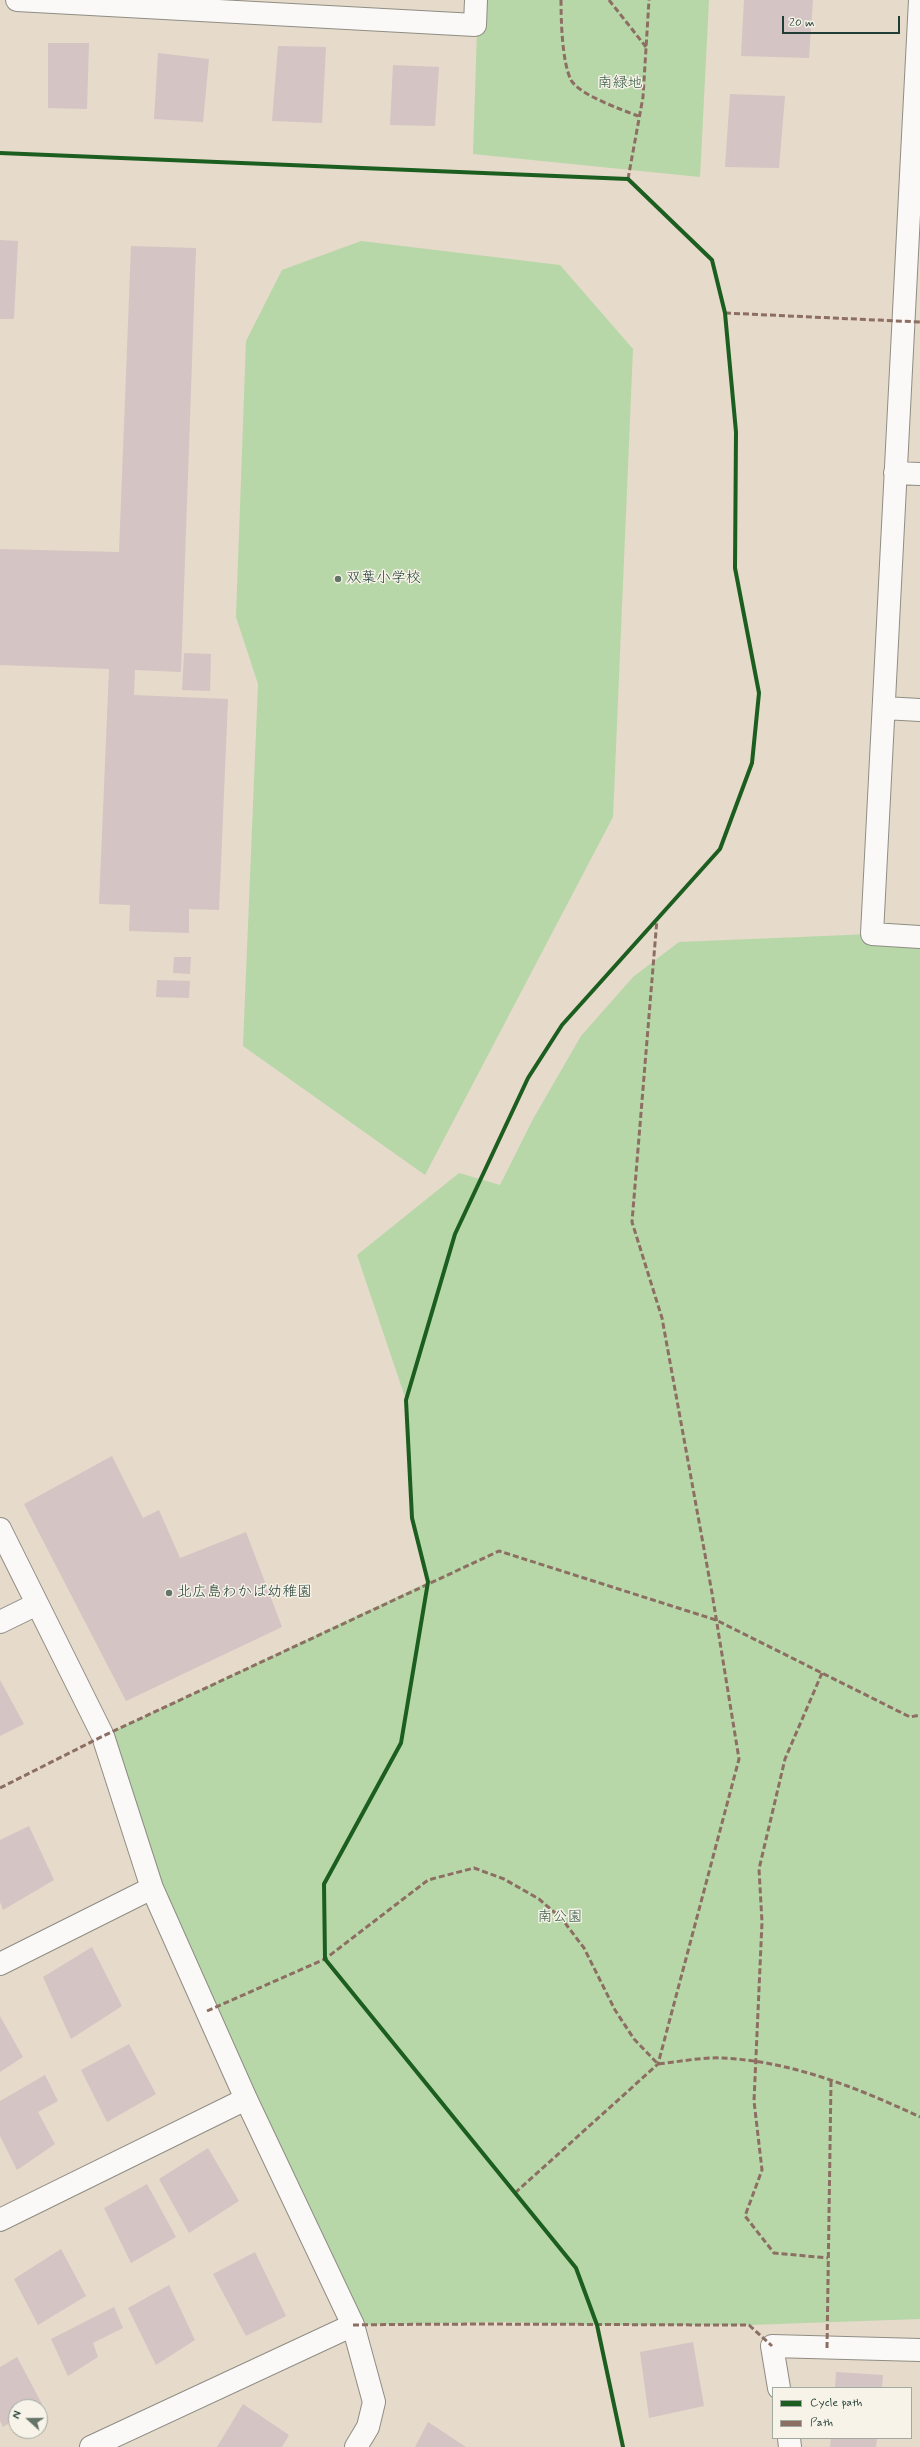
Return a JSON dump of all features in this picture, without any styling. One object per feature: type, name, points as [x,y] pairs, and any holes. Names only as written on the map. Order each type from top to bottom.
[{"type":"street","points":[[17,0],[475,25],[476,0]]},
{"type":"street","points":[[920,0],[872,934],[920,937]]},
{"type":"street","points":[[895,473],[920,474]]},
{"type":"street","points":[[884,708],[920,710]]},
{"type":"street","points":[[0,1529],[103,1736],[152,1888],[246,2099],[353,2325],[374,2402],[368,2427],[356,2447]]},
{"type":"street","points":[[0,1622],[36,1604]]},
{"type":"street","points":[[0,1964],[152,1888]]},
{"type":"street","points":[[0,2220],[246,2099]]},
{"type":"street","points":[[91,2447],[353,2325]]},
{"type":"street","points":[[779,2387],[772,2346],[920,2350]]},
{"type":"green space","name":"南緑地","points":[[478,0],[709,0],[700,177],[473,154]]},
{"type":"green space","points":[[361,241],[560,265],[633,349],[613,817],[425,1175],[243,1046],[258,684],[236,617],[246,341],[282,270]]},
{"type":"green space","name":"南公園","points":[[872,934],[920,937],[920,2319],[749,2325],[597,2325],[503,2322],[353,2325],[246,2099],[103,1736],[428,1582],[412,1518],[406,1400],[357,1255],[459,1173],[500,1185],[533,1119],[581,1036],[633,977],[679,942]]},
{"type":"building","points":[[744,0],[813,0],[809,58],[741,56]]},
{"type":"building","points":[[48,43],[89,43],[87,109],[48,108]]},
{"type":"building","points":[[278,46],[326,47],[322,123],[272,121]]},
{"type":"building","points":[[158,53],[209,59],[203,122],[154,119]]},
{"type":"building","points":[[393,65],[439,67],[435,126],[390,125]]},
{"type":"building","points":[[730,94],[785,96],[779,168],[725,167]]},
{"type":"building","points":[[0,240],[18,241],[14,319],[0,319]]},
{"type":"building","points":[[131,246],[196,248],[181,672],[135,670],[134,695],[228,699],[219,910],[189,909],[189,933],[129,931],[130,905],[99,904],[109,669],[0,665],[0,549],[119,552]]},
{"type":"building","points":[[184,653],[211,654],[210,691],[182,690]]},
{"type":"building","points":[[174,957],[191,957],[190,974],[173,973]]},
{"type":"building","points":[[157,980],[190,981],[189,998],[156,997]]},
{"type":"building","name":"北広島わかば幼稚園","points":[[112,1456],[143,1518],[159,1510],[180,1558],[246,1532],[282,1627],[126,1701],[24,1504]]},
{"type":"building","points":[[0,1680],[24,1724],[0,1736]]},
{"type":"building","points":[[29,1826],[54,1880],[3,1910],[0,1902],[0,1840]]},
{"type":"building","points":[[92,1947],[122,2006],[71,2039],[43,1977]]},
{"type":"building","points":[[0,2016],[23,2057],[0,2072]]},
{"type":"building","points":[[129,2044],[156,2094],[107,2122],[81,2070]]},
{"type":"building","points":[[45,2075],[58,2101],[38,2112],[55,2144],[17,2170],[0,2136],[0,2101]]},
{"type":"building","points":[[208,2148],[239,2201],[189,2233],[159,2179]]},
{"type":"building","points":[[147,2184],[176,2237],[131,2263],[104,2208]]},
{"type":"building","points":[[61,2249],[86,2296],[38,2325],[14,2279]]},
{"type":"building","points":[[255,2252],[286,2316],[246,2336],[213,2274]]},
{"type":"building","points":[[169,2285],[195,2340],[156,2365],[128,2308]]},
{"type":"building","points":[[114,2307],[123,2328],[93,2343],[98,2357],[68,2376],[51,2339]]},
{"type":"building","points":[[693,2342],[704,2406],[649,2418],[640,2352]]},
{"type":"building","points":[[17,2357],[39,2399],[8,2399],[8,2424],[3,2427],[0,2421],[0,2367]]},
{"type":"building","points":[[836,2372],[883,2375],[882,2387],[835,2387]]},
{"type":"building","points":[[243,2404],[289,2435],[282,2447],[217,2447]]},
{"type":"building","points":[[428,2422],[466,2447],[415,2447]]},
{"type":"building","points":[[831,2439],[877,2439],[876,2447],[830,2447]]},
{"type":"marked path","points":[[561,0],[564,52],[571,80],[576,86],[592,96],[638,116]]},
{"type":"marked path","points":[[609,0],[646,47]]},
{"type":"marked path","points":[[628,179],[643,97],[649,0]]},
{"type":"marked path","points":[[725,313],[920,322]]},
{"type":"marked path","points":[[515,2193],[658,2064],[739,1759],[712,1593],[662,1318],[632,1222],[657,919]]},
{"type":"marked path","points":[[0,1788],[103,1736],[499,1551],[716,1620],[910,1717],[920,1715]]},
{"type":"marked path","points":[[822,1673],[785,1759],[759,1869],[762,1922],[754,2101],[762,2170],[745,2216],[774,2253],[828,2258]]},
{"type":"marked path","points":[[207,2011],[325,1959],[428,1880],[474,1868],[504,1879],[539,1899],[562,1919],[584,1948],[615,2010],[634,2039],[658,2064],[714,2058],[748,2060],[773,2064],[799,2070],[848,2086],[920,2117]]},
{"type":"marked path","points":[[827,2348],[831,2081]]},
{"type":"marked path","points":[[353,2325],[749,2325],[772,2346]]},
{"type":"cycle path","points":[[0,153],[628,179],[712,260],[725,313],[736,432],[735,568],[759,693],[752,763],[720,849],[562,1025],[528,1078],[455,1234],[406,1400],[412,1518],[428,1582],[401,1743],[324,1884],[325,1959],[576,2268],[597,2325],[623,2447]]},
{"type":"place","name":"双葉小学校","points":[[338,579]]},
{"type":"place","name":"北広島わかば幼稚園","points":[[169,1593]]}]
